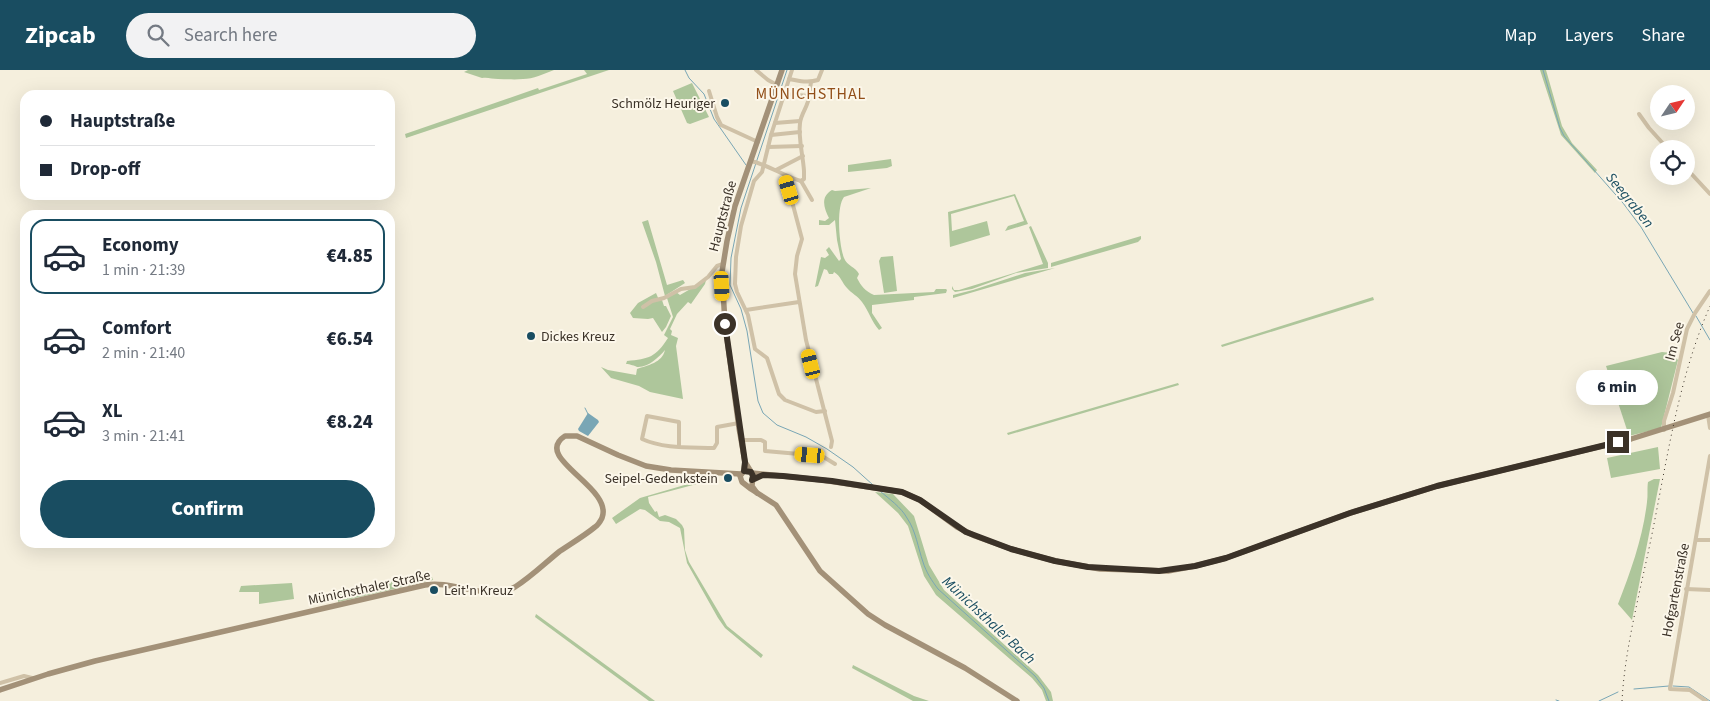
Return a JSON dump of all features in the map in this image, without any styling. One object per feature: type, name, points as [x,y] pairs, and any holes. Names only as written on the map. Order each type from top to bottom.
[{"type":"street","points":[[756,70],[777,85]]},
{"type":"street","name":"Hauptstraße","points":[[782,70],[732,218],[723,264],[722,286],[725,324],[747,477],[758,493],[776,505],[820,571],[868,614],[965,668],[1017,701]]},
{"type":"street","points":[[792,70],[762,163],[761,174],[754,182],[748,199],[737,250],[735,284],[746,310],[755,349],[767,358],[778,394],[784,400],[816,412],[825,411]]},
{"type":"street","points":[[789,79],[810,82],[818,80],[822,70]]},
{"type":"street","points":[[802,181],[804,179],[800,121],[803,110],[809,101],[810,82]]},
{"type":"street","points":[[708,91],[721,125],[758,142]]},
{"type":"street","points":[[784,94],[809,96]]},
{"type":"street","points":[[1639,114],[1660,140]]},
{"type":"street","points":[[775,123],[800,121]]},
{"type":"street","points":[[771,135],[800,132]]},
{"type":"street","points":[[768,147],[802,146]]},
{"type":"street","points":[[776,170],[803,156]]},
{"type":"street","points":[[750,164],[762,163],[802,181],[812,200]]},
{"type":"street","points":[[786,175],[802,239],[796,268],[799,302],[808,352],[825,411],[832,441],[831,446]]},
{"type":"street","points":[[1695,178],[1710,194]]},
{"type":"street","points":[[643,307],[652,301],[664,298],[681,289],[695,287],[708,277],[717,266],[723,264]]},
{"type":"street","name":"Im See","points":[[1664,430],[1664,421],[1673,394],[1684,337],[1692,318],[1710,291]]},
{"type":"street","points":[[746,310],[799,302]]},
{"type":"street","points":[[747,477],[763,475],[817,479],[902,492],[914,497],[966,532],[983,540],[1027,554],[1088,567],[1168,571],[1202,565],[1226,558],[1350,513],[1437,486],[1631,439],[1664,430],[1709,414],[1710,428]]},
{"type":"street","points":[[679,447],[679,422],[647,416],[642,439],[657,444],[679,447],[714,448],[717,443],[717,427],[738,424]]},
{"type":"street","name":"Münichsthaler Straße","points":[[0,690],[32,678],[132,652],[305,614],[425,585],[444,585],[486,592],[508,590],[595,527],[602,517],[602,506],[598,496],[564,463],[558,454],[558,442],[565,436],[577,436],[618,456],[646,466],[747,477]]},
{"type":"street","points":[[741,440],[761,440],[765,442],[765,451],[822,456],[834,464]]},
{"type":"street","name":"Hofgartenstraße","points":[[1706,701],[1690,690],[1670,689],[1670,686],[1710,456]]},
{"type":"street","points":[[1703,501],[1710,501]]},
{"type":"street","points":[[1696,540],[1710,540]]},
{"type":"street","points":[[1686,589],[1710,590]]},
{"type":"street","points":[[0,683],[24,676],[32,678]]},
{"type":"green space","points":[[468,70],[554,70],[531,78],[496,79],[482,78],[464,72]]},
{"type":"green space","points":[[584,70],[609,70],[406,138],[405,134],[538,88],[539,90],[587,74]]},
{"type":"green space","points":[[1540,70],[1546,70],[1562,126],[1572,143],[1597,170],[1595,173],[1561,135]]},
{"type":"green space","points":[[692,83],[709,117],[690,124],[687,123],[673,91]]},
{"type":"green space","points":[[891,159],[892,166],[887,168],[848,172],[848,165]]},
{"type":"green space","points":[[871,188],[844,197],[840,209],[839,226],[842,252],[845,261],[859,274],[857,278],[862,286],[874,295],[934,292],[936,289],[947,290],[946,293],[914,297],[914,300],[872,305],[872,313],[882,328],[879,330],[860,300],[834,272],[829,274],[824,269],[818,286],[815,287],[821,257],[825,258],[829,255],[826,250],[829,247],[839,261],[841,259],[835,220],[829,225],[819,225],[819,220],[825,221],[829,218],[824,199],[832,190]]},
{"type":"green space","points":[[1015,194],[1028,224],[1005,231],[1008,226],[1024,221],[1014,196],[951,214],[952,231],[987,221],[990,235],[950,247],[948,212]]},
{"type":"green space","points":[[648,220],[667,285],[683,280],[685,283],[665,296],[642,222]]},
{"type":"green space","points":[[1031,226],[1048,263],[1048,268],[1016,273],[972,289],[955,292],[952,289],[952,286],[954,290],[959,290],[1043,264],[1029,227]]},
{"type":"green space","points":[[1141,236],[1138,242],[1051,267],[1051,263]]},
{"type":"green space","points":[[893,256],[897,291],[884,293],[879,261],[881,257]]},
{"type":"green space","points":[[1055,268],[953,298],[953,295],[1025,273]]},
{"type":"green space","points":[[706,280],[691,304],[688,302],[677,314],[670,329],[672,331],[671,335],[678,338],[676,346],[683,399],[650,392],[639,386],[611,378],[601,367],[636,375],[637,369],[654,363],[661,358],[665,350],[645,366],[637,367],[626,364],[627,361],[646,358],[656,353],[668,338],[664,335],[673,317],[667,298],[676,292],[680,295]]},
{"type":"green space","points":[[656,293],[671,316],[662,332],[653,318],[633,318],[630,313],[638,303]]},
{"type":"green space","points":[[1373,297],[1374,300],[1222,347],[1221,345]]},
{"type":"green space","points":[[1662,352],[1671,353],[1678,360],[1661,428],[1629,436],[1606,366]]},
{"type":"green space","points":[[1178,383],[1179,385],[1008,435],[1007,433]]},
{"type":"green space","points":[[1658,447],[1660,469],[1611,478],[1607,458]]},
{"type":"green space","points":[[1660,479],[1632,620],[1618,604],[1639,541],[1645,515],[1648,482]]},
{"type":"green space","points":[[708,481],[648,497],[649,503],[655,512],[657,511],[659,517],[665,515],[676,519],[682,525],[684,529],[685,550],[689,562],[727,626],[763,655],[761,658],[725,628],[718,618],[687,563],[680,528],[669,522],[660,521],[645,510],[640,509],[616,524],[612,518],[640,498],[688,484]]},
{"type":"green space","points":[[875,492],[893,494],[914,516],[929,565],[944,590],[1038,675],[1051,692],[1053,701],[1046,701],[1042,690],[1032,678],[936,595],[924,576],[908,526],[898,513]]},
{"type":"green space","points":[[432,577],[433,580],[338,602],[338,594],[389,585],[389,582],[393,581]]},
{"type":"green space","points":[[292,583],[294,599],[259,604],[259,592],[239,592],[241,586]]},
{"type":"green space","points":[[536,614],[655,701],[649,701],[535,617]]},
{"type":"green space","points":[[853,665],[914,696],[929,701],[913,701],[852,668]]},
{"type":"water","points":[[588,413],[599,422],[588,436],[578,429]]},
{"type":"waterway","points":[[685,70],[689,78],[704,94],[714,119],[746,165]]},
{"type":"waterway","name":"Münichsthaler Bach","points":[[787,70],[741,208],[731,258],[730,285],[741,309],[747,331],[758,401],[763,413],[777,425],[806,437],[827,449],[853,467],[873,485]]},
{"type":"waterway","name":"Seegraben","points":[[1543,70],[1564,136],[1623,203],[1641,227],[1693,313]]},
{"type":"waterway","name":"Seegraben","points":[[1696,316],[1710,340]]},
{"type":"waterway","points":[[585,408],[588,414]]},
{"type":"waterway","name":"Münichsthaler Bach","points":[[880,491],[902,510],[910,523],[926,569],[938,589],[1035,676],[1044,688],[1049,701]]},
{"type":"waterway","points":[[1634,689],[1669,686]]},
{"type":"waterway","points":[[1673,686],[1689,687],[1710,701]]},
{"type":"waterway","points":[[1599,701],[1618,692]]},
{"type":"railway","points":[[1622,701],[1630,637],[1669,444],[1690,360],[1710,306]]},
{"type":"place","name":"Schmölz Heuriger","points":[[725,103]]},
{"type":"place","name":"Dickes Kreuz","points":[[531,336]]},
{"type":"place","name":"Seipel-Gedenkstein","points":[[728,478]]},
{"type":"place","name":"Leit'n Kreuz","points":[[434,590]]},
{"type":"district","name":"MÜNICHSTHAL","points":[[811,93]]},
{"type":"route","points":[[725,324],[745,462],[744,471],[748,470],[752,473],[752,480],[763,475],[783,476],[832,481],[902,492],[920,500],[957,527],[975,536],[1027,554],[1071,565],[1100,569],[1168,571],[1209,563],[1308,527],[1426,489],[1618,442]]}]
